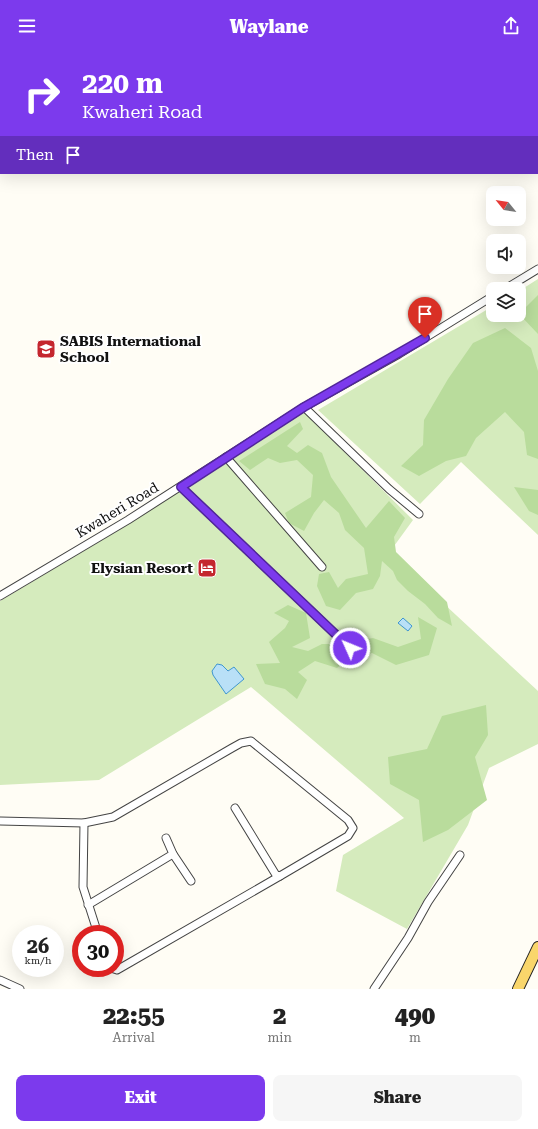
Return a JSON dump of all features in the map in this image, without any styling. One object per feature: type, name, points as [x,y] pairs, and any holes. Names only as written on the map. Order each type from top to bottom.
[{"type":"main road","points":[[518,989],[538,947]]},
{"type":"street","points":[[517,282],[538,269]]},
{"type":"street","name":"Kwaheri Road","points":[[0,596],[181,487],[304,407],[399,354],[486,300]]},
{"type":"street","points":[[304,407],[389,489],[419,514]]},
{"type":"street","points":[[226,457],[322,567]]},
{"type":"street","points":[[181,487],[350,648]]},
{"type":"street","points":[[0,821],[84,823],[113,817],[232,748],[248,741],[254,742],[353,826],[352,832],[348,836],[124,966]]},
{"type":"street","points":[[235,808],[276,875],[280,876]]},
{"type":"street","points":[[84,823],[83,880],[88,905],[95,925]]},
{"type":"street","points":[[166,838],[174,854],[192,881]]},
{"type":"street","points":[[88,905],[174,854]]},
{"type":"street","points":[[374,989],[408,938],[428,902],[460,855]]},
{"type":"street","points":[[0,980],[20,989]]},
{"type":"green space","points":[[538,279],[538,535],[461,462],[420,504],[318,410],[486,310],[486,322],[526,322],[526,287]]},
{"type":"green space","points":[[538,295],[538,334],[526,321],[526,307]]},
{"type":"green space","points":[[505,328],[531,348],[538,371],[538,459],[527,455],[524,432],[505,412],[476,438],[466,456],[446,461],[419,476],[401,466],[423,445],[424,420],[448,379],[473,343]]},
{"type":"green space","points":[[303,411],[413,520],[389,553],[538,691],[538,744],[489,768],[468,825],[407,929],[336,891],[343,855],[404,818],[251,687],[99,780],[0,785],[0,601],[122,528]]},
{"type":"green space","points":[[300,422],[303,429],[287,446],[297,453],[308,445],[322,453],[331,477],[366,528],[389,501],[405,518],[394,537],[396,552],[447,602],[452,626],[438,618],[425,604],[408,591],[397,580],[393,571],[382,561],[380,576],[373,589],[356,593],[340,610],[326,606],[317,586],[319,574],[329,572],[338,588],[346,579],[368,574],[364,548],[345,530],[339,513],[324,500],[314,513],[304,531],[289,523],[285,513],[311,497],[313,475],[297,460],[280,463],[268,458],[250,470],[239,461]]},
{"type":"green space","points":[[514,487],[538,490],[538,515],[529,511]]},
{"type":"green space","points":[[288,605],[306,613],[310,638],[292,647],[308,651],[322,644],[338,644],[373,638],[398,647],[421,639],[418,617],[437,628],[429,655],[396,665],[372,653],[348,658],[337,668],[315,661],[298,672],[307,680],[297,699],[285,689],[265,684],[256,664],[280,663],[269,642],[285,628],[289,621],[274,613]]},
{"type":"green space","points":[[486,705],[488,735],[475,757],[487,800],[448,830],[423,842],[419,800],[390,784],[388,757],[427,749],[442,716]]},
{"type":"water","points":[[403,618],[412,626],[408,631],[398,623]]},
{"type":"water","points":[[217,664],[222,665],[228,671],[234,667],[244,679],[226,694],[213,675],[212,671]]},
{"type":"place","name":"SABIS International School","points":[[46,349]]},
{"type":"place","name":"Elysian Resort","points":[[207,568]]},
{"type":"route","points":[[350,648],[181,487],[304,407],[425,338]]}]
